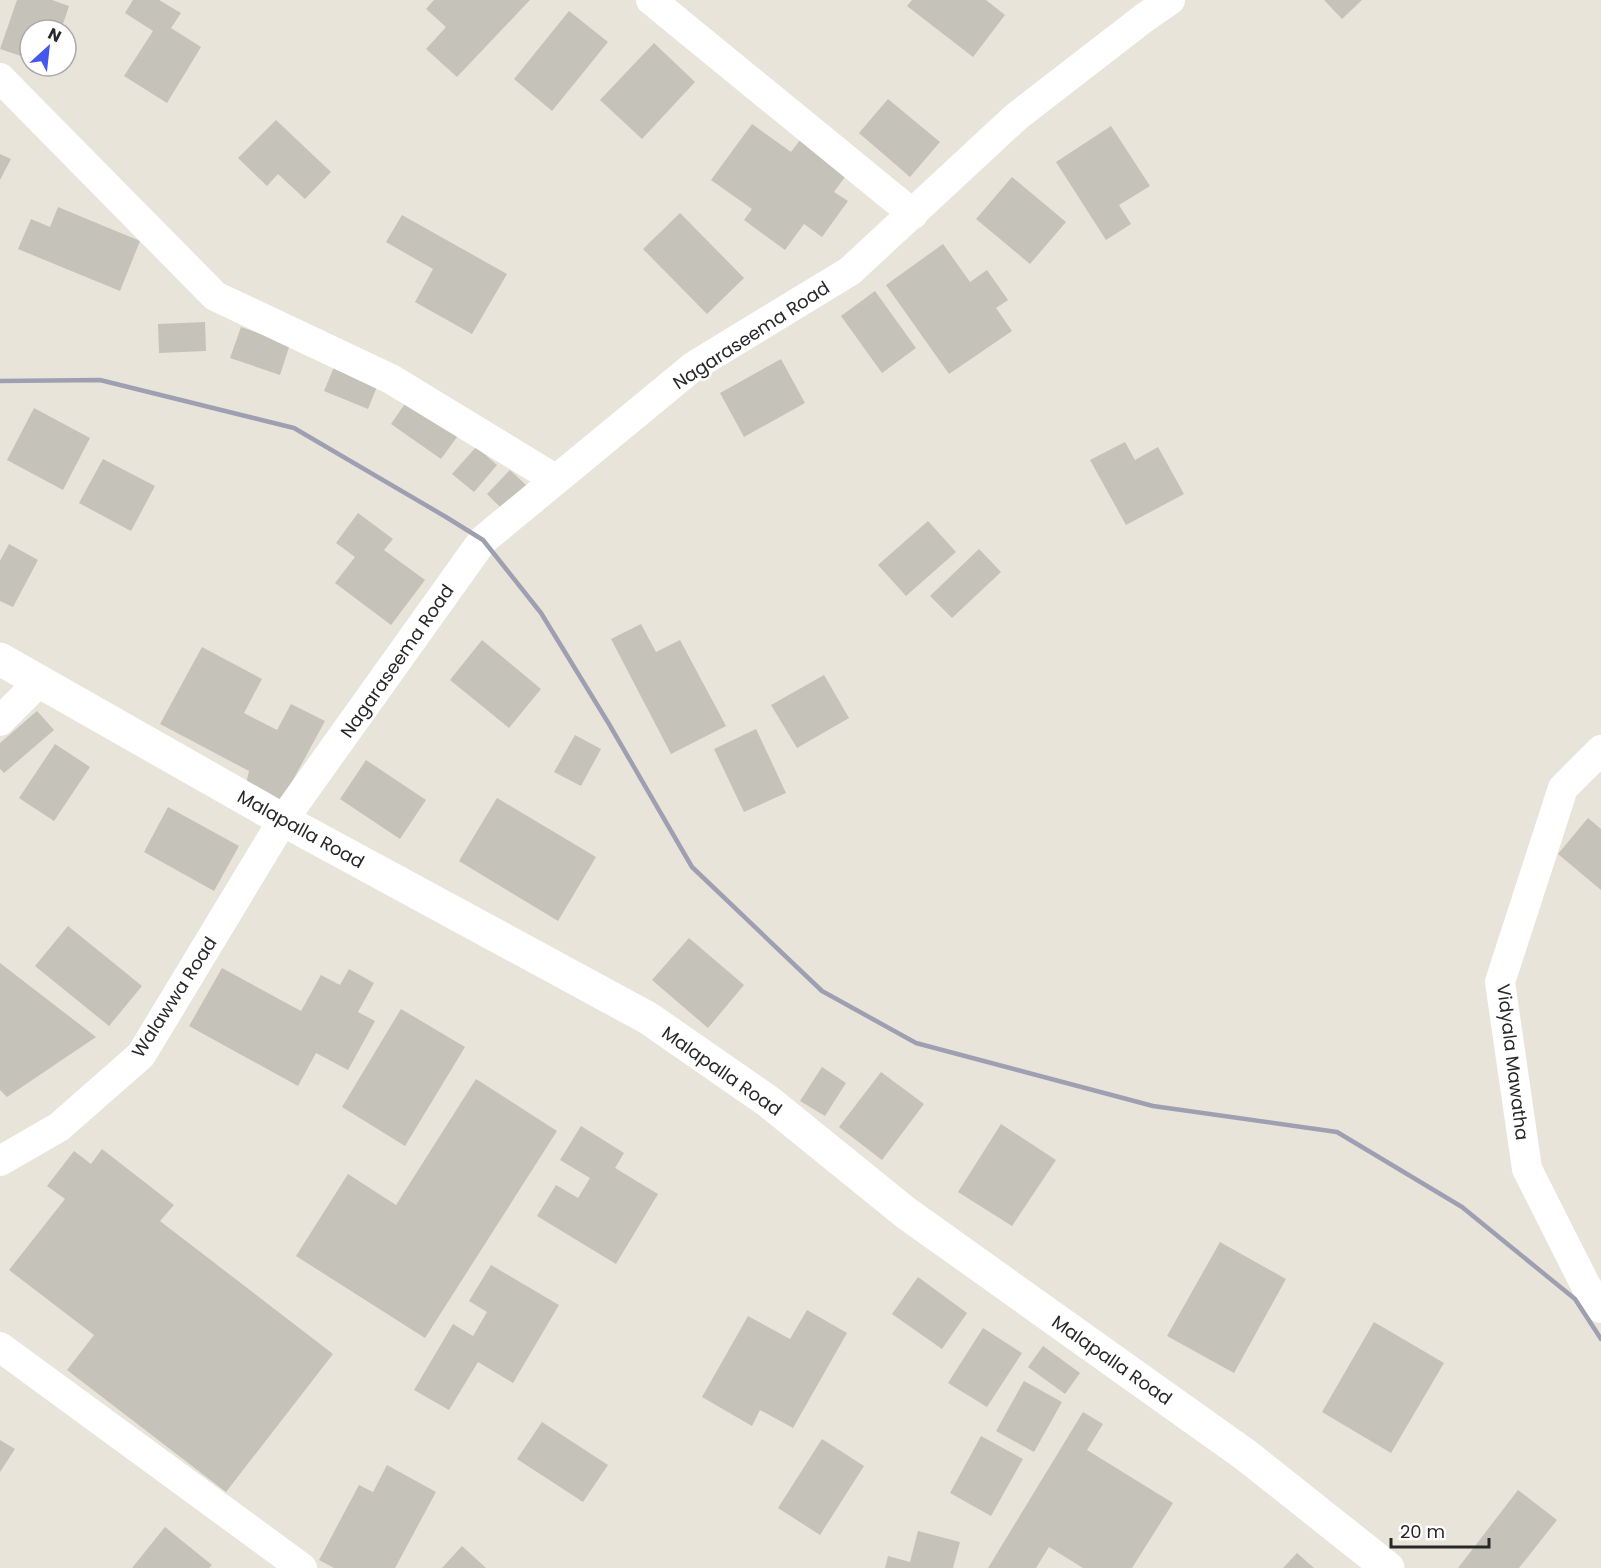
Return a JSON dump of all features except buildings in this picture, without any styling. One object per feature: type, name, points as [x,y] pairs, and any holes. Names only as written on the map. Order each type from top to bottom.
[{"type":"street","points":[[651,0],[913,214]]},
{"type":"street","name":"Nagaraseema Road","points":[[283,820],[483,540],[694,366],[850,271],[1016,117],[1170,0]]},
{"type":"street","points":[[0,78],[215,296],[391,379],[555,479]]},
{"type":"street","name":"Malapalla Road","points":[[0,659],[283,820],[648,1018],[769,1102],[906,1213],[1247,1456],[1388,1568]]},
{"type":"street","points":[[0,721],[39,682]]},
{"type":"street","name":"Vidyala Mawatha","points":[[1601,750],[1563,788],[1500,982],[1527,1169],[1586,1286],[1601,1308]]},
{"type":"street","name":"Walawwa Road","points":[[0,1161],[58,1127],[141,1055],[283,820]]},
{"type":"street","points":[[0,1347],[302,1568]]},
{"type":"railway","points":[[0,381],[100,380],[294,428],[446,517],[483,540],[541,613],[692,867],[822,991],[916,1043],[1153,1106],[1337,1132],[1462,1207],[1575,1299],[1601,1339]]}]
